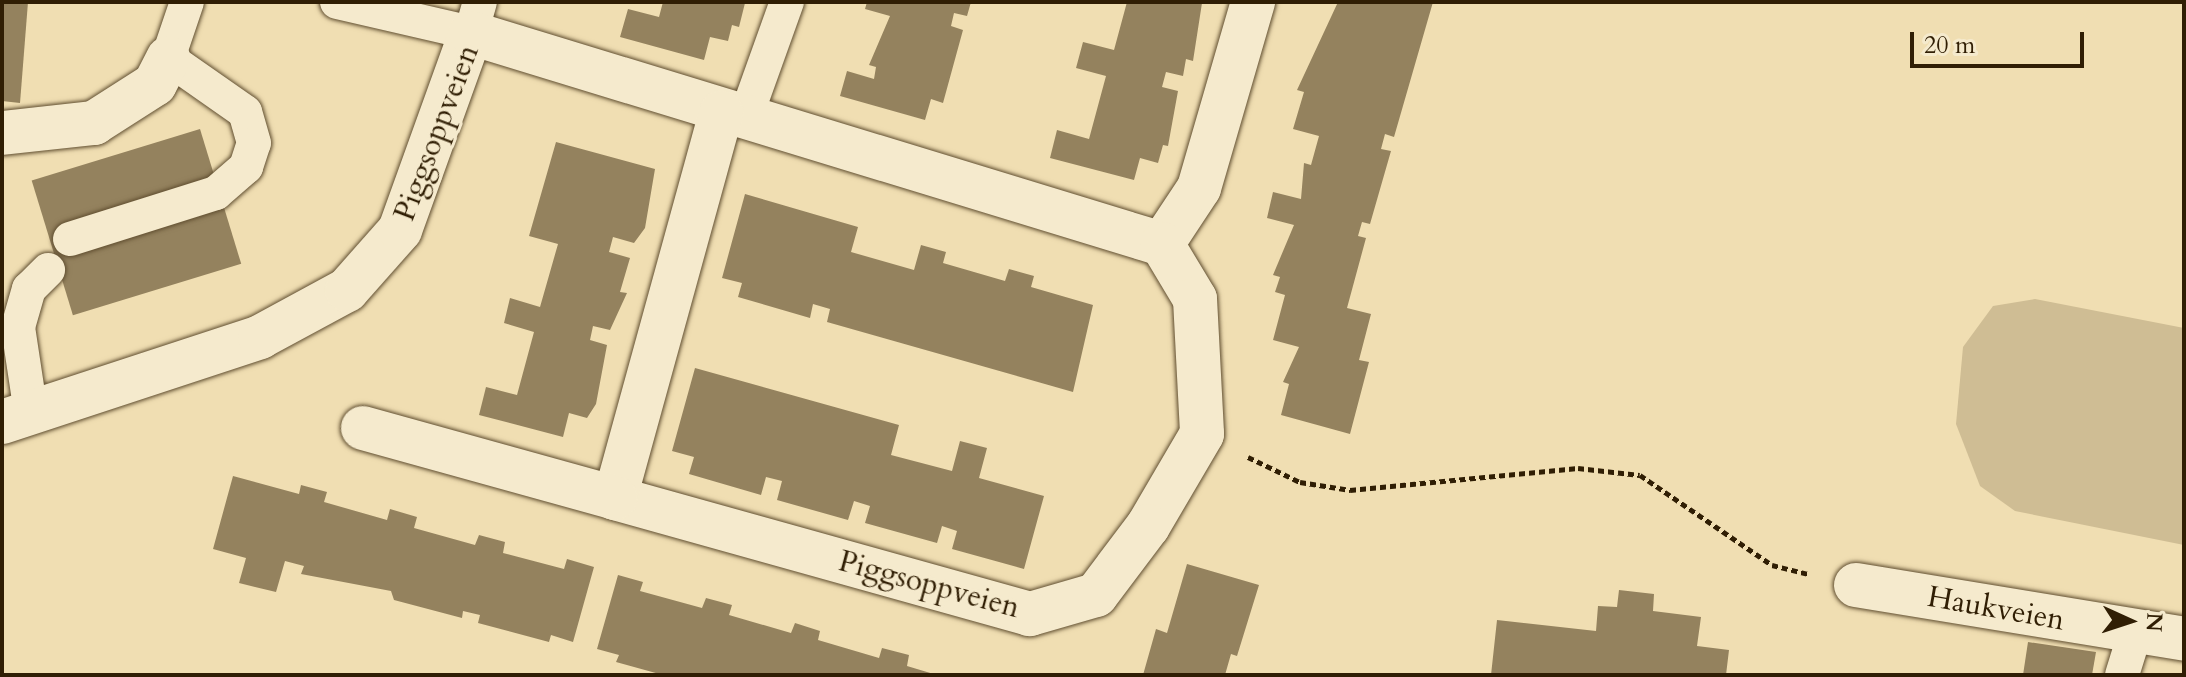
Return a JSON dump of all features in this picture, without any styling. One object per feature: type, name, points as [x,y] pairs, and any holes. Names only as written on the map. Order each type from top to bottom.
[{"type":"street","points":[[1202,434],[1195,299],[1162,244],[1199,188],[1253,2]]},
{"type":"street","name":"Piggsoppveien","points":[[16,418],[260,337],[347,290],[400,230],[476,17],[733,116],[1162,244]]},
{"type":"street","points":[[2,133],[94,123],[155,84],[168,58]]},
{"type":"street","points":[[615,498],[733,116]]},
{"type":"street","name":"Piggsoppveien","points":[[363,428],[1030,614],[1096,595],[1148,526],[1202,434]]},
{"type":"street","name":"Haukveien","points":[[1856,585],[2184,639]]},
{"type":"lane","points":[[70,239],[216,193],[246,167],[254,143],[245,112],[168,58],[187,2]]},
{"type":"lane","points":[[337,2],[476,17]]},
{"type":"lane","points":[[733,116],[787,2]]},
{"type":"lane","points":[[16,418],[18,327],[29,289],[48,270]]},
{"type":"lane","points":[[2122,675],[2135,633]]},
{"type":"path","points":[[1202,434],[1300,482],[1350,490],[1578,468],[1640,475],[1772,565],[1856,585]]},
{"type":"shaded area","points":[[2035,299],[2184,328],[2184,545],[2015,511],[1980,486],[1956,424],[1963,347],[1993,306]]},
{"type":"building","points":[[2,2],[28,2],[20,103],[2,101]]},
{"type":"building","points":[[663,2],[745,3],[739,27],[732,25],[728,41],[710,37],[704,60],[620,37],[628,9],[659,17]]},
{"type":"building","points":[[867,2],[971,2],[967,16],[954,13],[951,26],[963,30],[943,103],[931,99],[925,120],[840,96],[847,71],[874,79],[876,67],[869,65],[890,16],[865,9]]},
{"type":"building","points":[[1127,2],[1202,3],[1193,61],[1186,59],[1183,76],[1166,72],[1162,87],[1178,91],[1168,146],[1163,145],[1158,163],[1140,158],[1134,180],[1050,158],[1057,130],[1089,139],[1106,76],[1076,68],[1083,42],[1114,50]]},
{"type":"building","points":[[1338,2],[1433,2],[1394,137],[1385,134],[1381,149],[1391,151],[1370,224],[1362,222],[1358,236],[1366,238],[1347,308],[1371,314],[1359,360],[1369,362],[1350,434],[1281,415],[1289,384],[1283,382],[1299,347],[1273,340],[1285,295],[1275,292],[1280,277],[1273,275],[1294,225],[1267,218],[1273,192],[1301,199],[1304,163],[1311,165],[1319,136],[1293,129],[1304,92],[1297,90]]},
{"type":"building","points":[[200,129],[241,264],[73,315],[32,180]]},
{"type":"building","points":[[556,142],[655,169],[645,228],[634,243],[613,237],[609,252],[630,258],[620,292],[627,293],[610,330],[593,326],[590,340],[607,345],[596,404],[587,418],[569,413],[563,437],[479,415],[486,387],[517,395],[534,332],[504,323],[510,298],[540,307],[558,244],[529,236]]},
{"type":"building","points":[[745,194],[858,227],[851,252],[914,270],[921,245],[946,252],[943,263],[1005,281],[1009,269],[1034,276],[1031,287],[1093,305],[1073,392],[827,322],[830,309],[813,304],[810,318],[738,297],[742,283],[722,278]]},
{"type":"building","points":[[695,368],[899,425],[891,455],[952,471],[960,441],[987,448],[979,478],[1044,496],[1024,569],[952,549],[957,531],[942,526],[937,543],[865,523],[870,506],[854,501],[848,520],[777,500],[782,481],[766,477],[761,495],[689,474],[694,457],[672,451]]},
{"type":"building","points":[[233,476],[299,494],[301,485],[327,492],[324,502],[387,520],[390,509],[417,517],[414,528],[475,545],[479,535],[505,542],[503,553],[564,569],[567,559],[594,567],[573,642],[551,635],[549,642],[478,623],[480,615],[463,611],[462,618],[394,600],[391,591],[301,574],[304,566],[285,561],[276,592],[239,583],[246,558],[213,549]]},
{"type":"building","points":[[1187,564],[1259,585],[1237,656],[1231,654],[1225,675],[1143,675],[1156,629],[1167,633]]},
{"type":"building","points":[[618,575],[643,582],[640,591],[702,608],[706,598],[732,605],[729,615],[791,633],[795,623],[820,631],[818,640],[879,658],[882,648],[909,655],[907,666],[937,675],[663,675],[616,662],[619,655],[597,649]]},
{"type":"building","points":[[1619,590],[1654,594],[1653,611],[1701,617],[1697,646],[1729,650],[1726,675],[1491,675],[1497,620],[1596,631],[1598,606],[1617,607]]},
{"type":"building","points":[[2028,642],[2096,652],[2092,675],[2023,675]]}]
